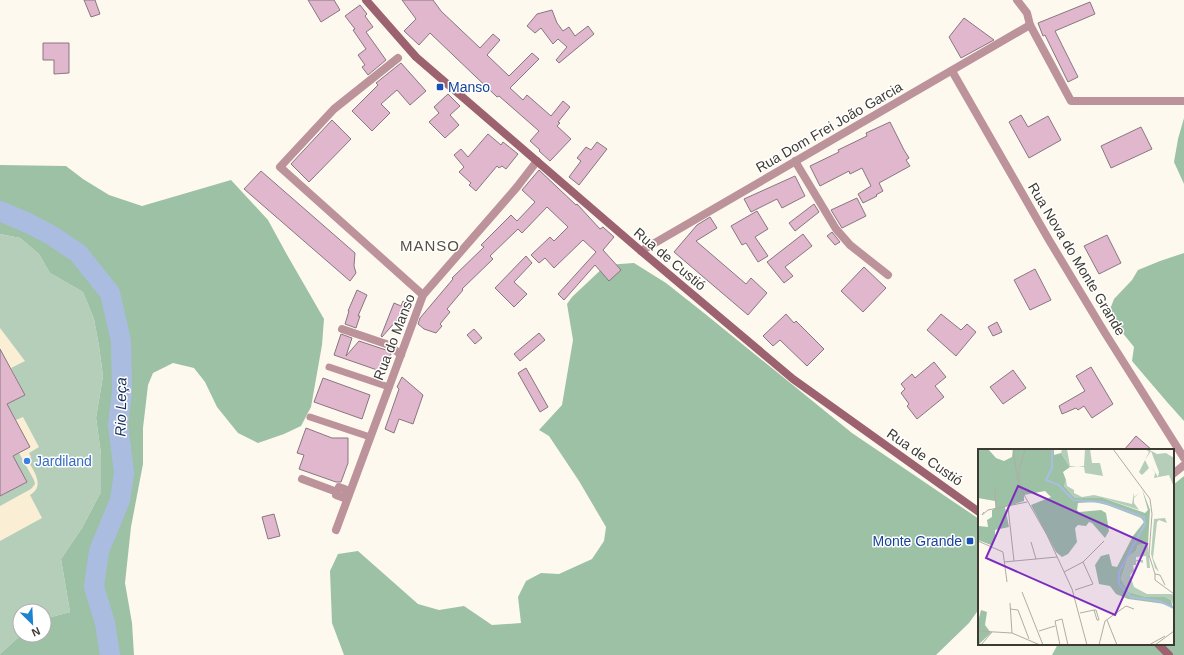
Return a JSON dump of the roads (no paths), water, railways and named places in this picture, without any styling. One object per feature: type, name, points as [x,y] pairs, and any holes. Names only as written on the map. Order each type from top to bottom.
[{"type":"main road","name":"Rua de Custió","points":[[366,0],[416,57],[641,251],[793,379],[978,511]]},
{"type":"main road","points":[[1159,645],[1169,655]]},
{"type":"street","points":[[1017,0],[1026,13],[1030,25],[1071,101],[1184,101]]},
{"type":"street","name":"Rua Dom Frei João Garcia","points":[[641,251],[1030,25]]},
{"type":"street","points":[[398,58],[334,109],[280,167],[423,295]]},
{"type":"street","name":"Rua Nova do Monte Grande","points":[[952,71],[1045,233],[1105,333],[1184,458]]},
{"type":"street","name":"Rua do Manso","points":[[336,530],[347,494],[423,295],[517,187],[537,161]]},
{"type":"street","points":[[795,161],[836,229],[850,245],[888,275]]},
{"type":"street","points":[[342,329],[389,346],[401,355]]},
{"type":"street","points":[[329,367],[389,387]]},
{"type":"street","points":[[310,417],[370,437]]},
{"type":"street","points":[[1174,473],[1184,465]]},
{"type":"street","points":[[302,479],[337,492],[336,495],[344,498],[347,494]]},
{"type":"waterway","name":"Rio Leça","points":[[0,211],[51,235],[78,253],[110,293],[121,341],[122,392],[118,425],[124,473],[120,500],[99,551],[94,587],[105,623],[110,655]]},
{"type":"place","name":"Manso","points":[[440,87]]},
{"type":"place","name":"Jardiland","points":[[27,461]]},
{"type":"place","name":"Monte Grande","points":[[970,541]]},
{"type":"district","name":"MANSO","points":[[430,246]]}]
